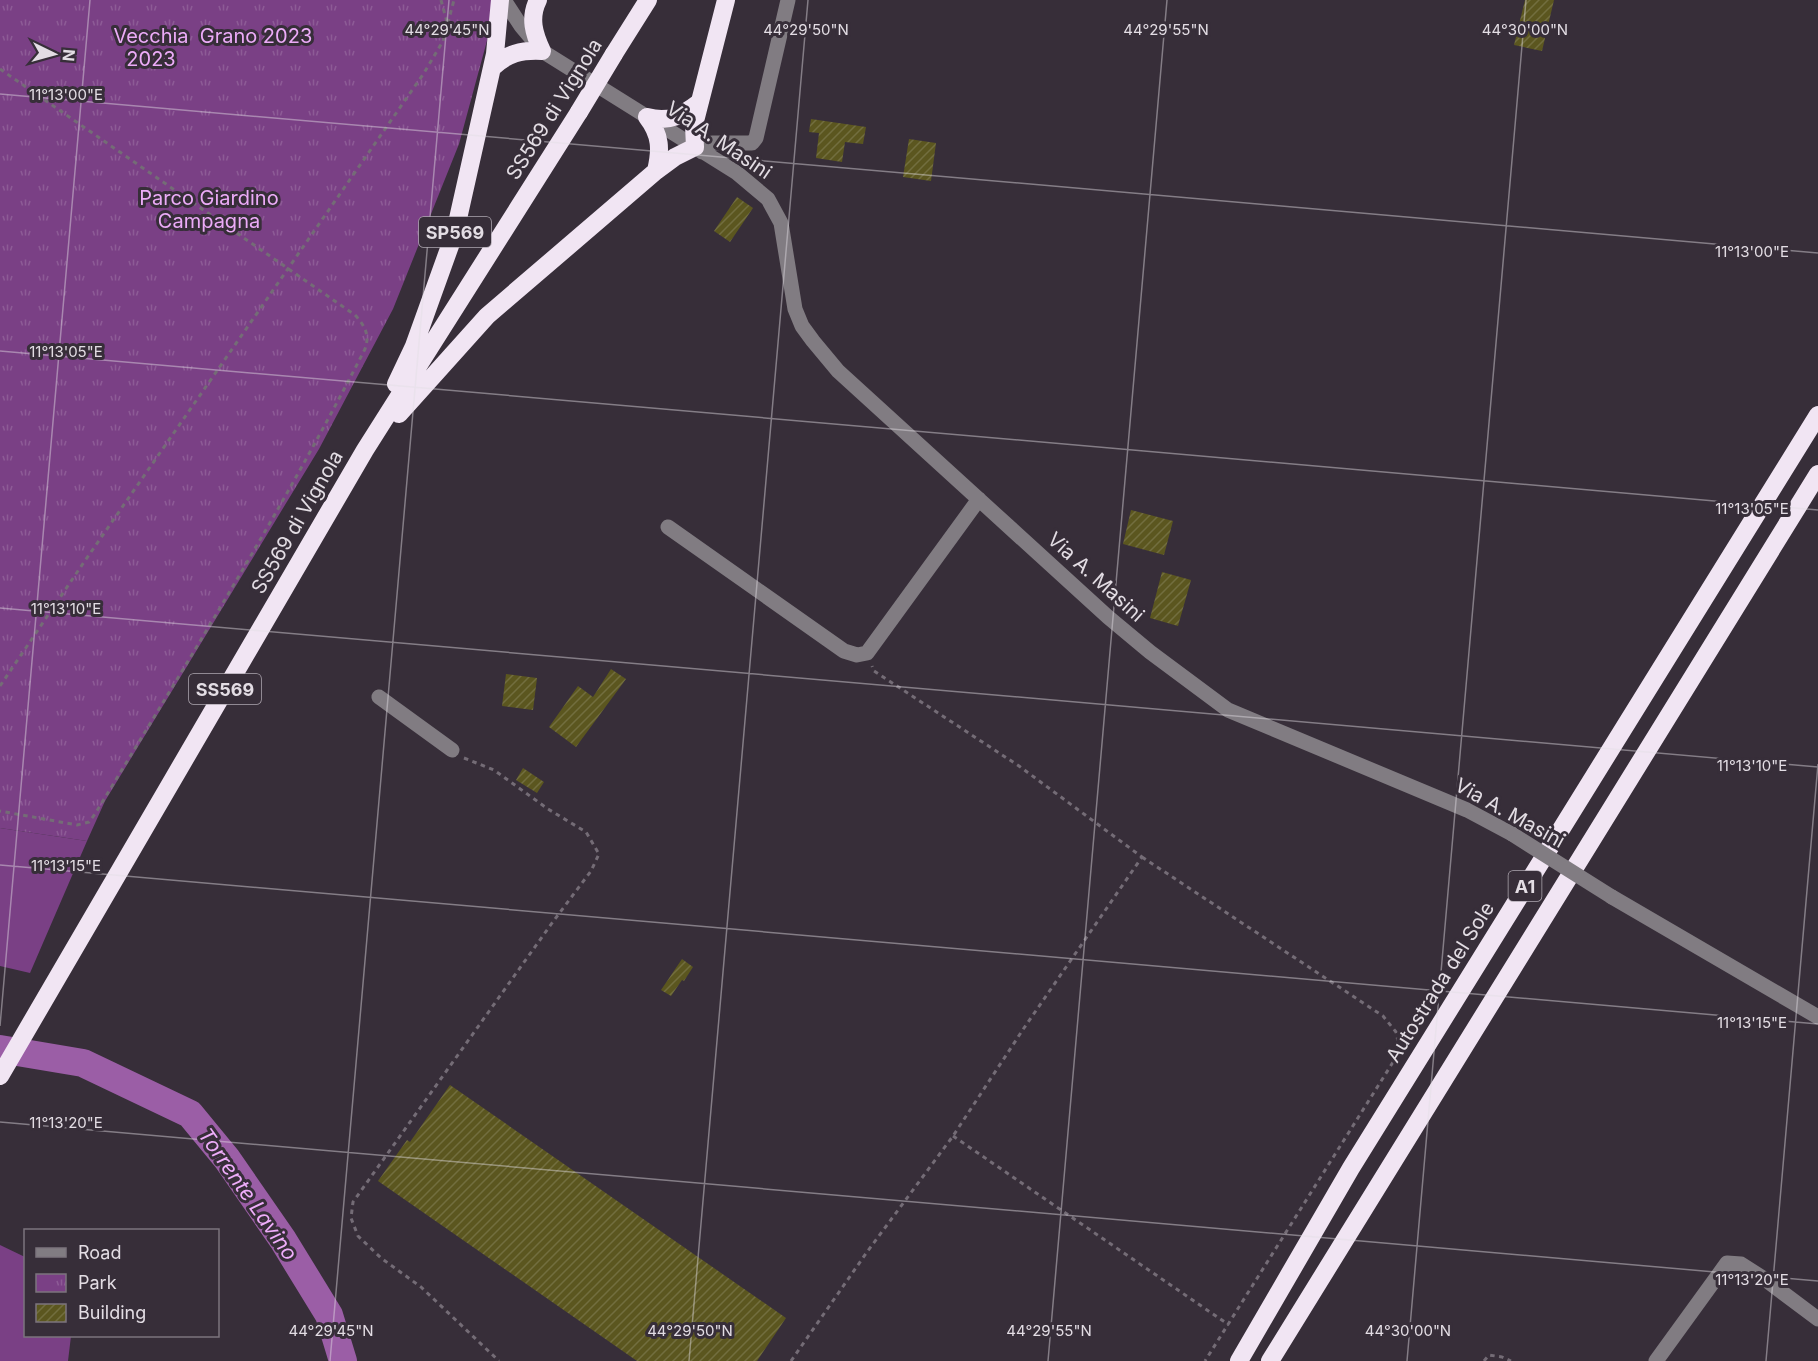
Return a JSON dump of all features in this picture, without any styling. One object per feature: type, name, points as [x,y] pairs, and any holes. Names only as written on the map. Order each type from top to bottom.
[{"type":"highway","name":"SP569","points":[[365,450],[414,346],[455,232],[498,38],[500,0]]},
{"type":"highway","points":[[492,68],[508,56],[523,51],[542,51],[532,22],[538,0]]},
{"type":"highway","name":"SS569 di Vignola","points":[[0,1076],[365,450],[648,0]]},
{"type":"highway","points":[[365,450],[487,316],[656,171],[683,152],[699,149],[694,124],[726,0]]},
{"type":"highway","points":[[647,117],[671,119],[684,115],[700,102]]},
{"type":"highway","points":[[647,117],[659,141],[656,171]]},
{"type":"highway","name":"Autostrada del Sole","points":[[1239,1361],[1351,1168],[1818,416]]},
{"type":"highway","name":"A1","points":[[1270,1361],[1818,474]]},
{"type":"street","name":"Via A. Masini","points":[[504,0],[521,26],[542,51],[737,173],[768,199],[781,223],[795,309],[802,326],[838,371],[1149,652],[1228,710],[1467,810],[1512,834],[1612,897],[1818,1017]]},
{"type":"street","points":[[699,149],[712,143],[752,143],[756,138],[788,0]]},
{"type":"street","points":[[668,527],[844,651],[857,655],[867,653],[979,499]]},
{"type":"street","points":[[379,697],[452,750]]},
{"type":"street","points":[[1656,1361],[1727,1263],[1741,1264],[1818,1319]]},
{"type":"path","points":[[441,0],[448,24]]},
{"type":"path","points":[[0,686],[424,73],[443,41],[454,0]]},
{"type":"path","points":[[0,69],[356,315],[364,325],[368,338],[365,350],[323,431],[223,603],[89,822],[77,825],[0,811]]},
{"type":"path","points":[[867,653],[874,671],[1019,766],[1143,857],[1383,1016],[1396,1032],[1400,1051],[1206,1361]]},
{"type":"path","points":[[452,750],[458,756],[494,770],[548,810],[586,832],[599,854],[591,871],[353,1202],[351,1218],[358,1236],[381,1258],[421,1287],[499,1361]]},
{"type":"path","points":[[791,1361],[867,1252],[953,1136],[1024,1028],[1143,857]]},
{"type":"path","points":[[953,1136],[1229,1324]]},
{"type":"path","points":[[1484,1361],[1489,1355],[1511,1361]]},
{"type":"green space","name":"Parco Giardino Campagna","points":[[0,0],[498,0],[459,144],[393,309],[319,449],[105,801],[87,841],[0,828]]},
{"type":"green space","points":[[0,828],[87,841],[30,973],[0,966]]},
{"type":"green space","points":[[0,1245],[24,1257],[24,1337],[71,1337],[68,1361],[0,1361]]},
{"type":"building","points":[[1525,0],[1554,0],[1542,51],[1514,45]]},
{"type":"building","points":[[811,119],[866,127],[863,144],[845,142],[842,162],[816,158],[819,133],[809,132]]},
{"type":"building","points":[[909,139],[936,143],[931,181],[903,177]]},
{"type":"building","points":[[737,197],[753,208],[730,242],[714,231]]},
{"type":"building","points":[[1131,510],[1173,521],[1164,555],[1123,544]]},
{"type":"building","points":[[1162,572],[1191,580],[1178,626],[1150,618]]},
{"type":"building","points":[[611,669],[626,679],[576,747],[549,727],[578,686],[593,697]]},
{"type":"building","points":[[506,674],[537,678],[533,710],[502,706]]},
{"type":"building","points":[[523,768],[544,782],[537,793],[516,780]]},
{"type":"building","points":[[682,959],[693,967],[671,996],[661,990]]},
{"type":"building","points":[[450,1085],[786,1318],[757,1361],[637,1361],[378,1181],[407,1140],[410,1142]]},
{"type":"waterway","name":"Torrente Lavino","points":[[0,1049],[83,1063],[190,1114],[227,1159],[283,1240],[329,1315],[343,1361]]},
{"type":"park label","name":"Grano 2023","points":[[256,36]]},
{"type":"park label","name":"Vecchia 2023","points":[[151,48]]}]
